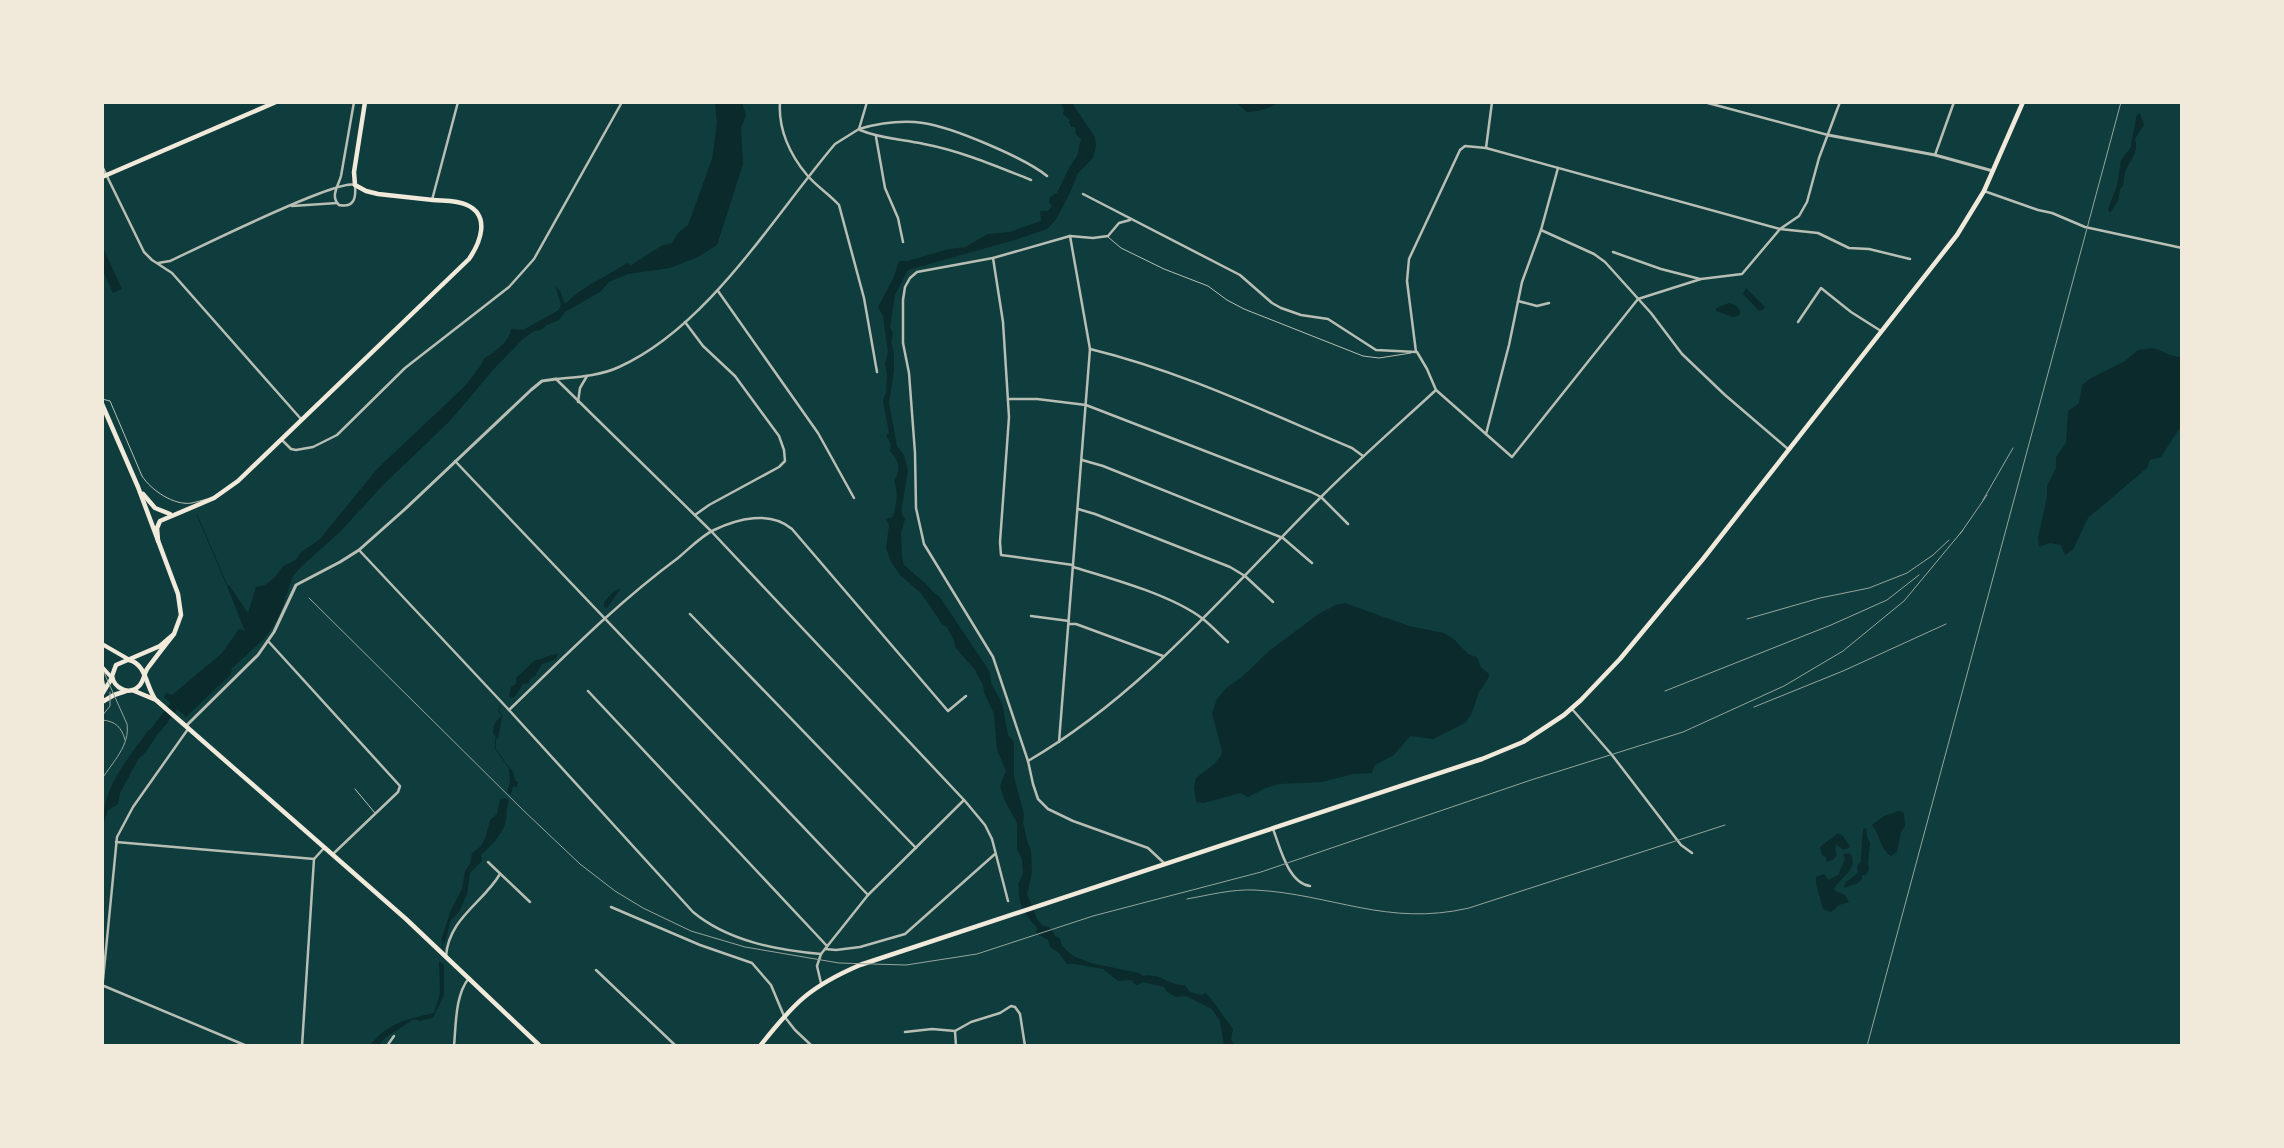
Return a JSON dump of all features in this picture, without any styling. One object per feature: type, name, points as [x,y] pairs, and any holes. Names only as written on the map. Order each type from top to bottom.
[{"type":"main road","points":[[105,176],[276,102]]},
{"type":"main road","points":[[158,541],[158,524],[172,514],[218,496],[238,481],[469,259],[476,250],[482,228],[476,212],[461,202],[378,194],[355,185],[354,172],[365,102]]},
{"type":"main road","points":[[760,1046],[800,999],[821,983],[860,964],[1503,751],[1523,742],[1572,709],[1620,659],[1716,543],[1957,235],[1994,171],[2023,102]]},
{"type":"main road","points":[[102,404],[138,487],[175,586],[181,609],[179,622],[174,634],[144,676],[140,685],[102,702]]},
{"type":"main road","points":[[138,487],[155,508],[163,513],[172,514]]},
{"type":"main road","points":[[102,694],[112,678],[116,665],[160,646],[174,634]]},
{"type":"main road","points":[[102,644],[138,664],[156,700],[434,945],[540,1046]]},
{"type":"main road","points":[[102,667],[119,688],[156,700]]},
{"type":"main road","points":[[102,680],[102,694]]},
{"type":"street","points":[[338,203],[334,194],[341,176],[354,102]]},
{"type":"street","points":[[432,200],[458,102]]},
{"type":"street","points":[[282,440],[291,449],[296,450],[313,447],[337,435],[405,368],[509,287],[534,258],[622,102]]},
{"type":"street","points":[[780,102],[779,119],[785,138],[808,176],[831,195],[839,205],[864,298],[877,372]]},
{"type":"street","points":[[859,130],[867,102]]},
{"type":"street","points":[[1486,148],[1492,102]]},
{"type":"street","points":[[1704,102],[1828,135],[1935,155],[1994,171]]},
{"type":"street","points":[[1840,102],[1807,202],[1799,216],[1780,229],[1742,274],[1700,279],[1638,299],[1512,457],[1436,390],[1427,369],[1416,352],[1407,281],[1409,259],[1460,150],[1465,146],[1486,148],[1780,229],[1818,233],[1849,248],[1869,249],[1910,259]]},
{"type":"street","points":[[1935,155],[1954,102]]},
{"type":"street","points":[[247,1046],[103,988],[116,842],[129,814],[187,728],[258,655],[268,642],[296,585],[359,550],[542,381],[587,376],[620,367],[663,340],[718,291],[835,144],[859,130],[881,122],[924,124],[956,133],[1026,161],[1047,176]]},
{"type":"street","points":[[859,130],[876,137],[925,144],[973,158],[1031,180]]},
{"type":"street","points":[[876,137],[885,188],[898,218],[903,242]]},
{"type":"street","points":[[102,166],[105,176],[144,252],[172,273],[303,420]]},
{"type":"street","points":[[1486,434],[1509,346],[1522,282],[1541,230],[1558,167]]},
{"type":"street","points":[[158,263],[170,261],[291,206],[306,197],[348,183],[355,185],[356,196],[353,203],[345,206],[338,203],[291,206]]},
{"type":"street","points":[[1984,191],[2052,213],[2085,227],[2182,248]]},
{"type":"street","points":[[1083,194],[1240,276],[1272,303],[1281,308],[1301,315],[1328,319],[1376,350],[1416,352]]},
{"type":"street","points":[[1132,220],[1119,222],[1108,236],[1093,238],[1070,236],[993,258],[917,272],[910,278],[905,287],[903,343],[909,373],[919,523],[927,550],[993,657],[1028,761],[1038,799],[1048,809],[1073,821],[1148,848],[1164,863]]},
{"type":"street","points":[[1541,230],[1562,238],[1605,262],[1638,299],[1682,354],[1732,401],[1788,449]]},
{"type":"street","points":[[1060,742],[1090,349],[1070,236]]},
{"type":"street","points":[[1613,252],[1660,269],[1700,279]]},
{"type":"street","points":[[993,258],[1003,322],[1009,399],[1000,542],[1002,555],[1073,566],[1120,581],[1167,600],[1202,618],[1228,642]]},
{"type":"street","points":[[1798,322],[1821,288],[1881,331]]},
{"type":"street","points":[[718,291],[818,433],[854,498]]},
{"type":"street","points":[[1518,302],[1537,306],[1550,303]]},
{"type":"street","points":[[685,322],[703,346],[735,376],[779,436],[784,450],[785,461],[768,474],[709,505],[695,516]]},
{"type":"street","points":[[1090,349],[1121,356],[1198,384],[1352,448],[1363,456]]},
{"type":"street","points":[[578,402],[580,388],[587,376]]},
{"type":"street","points":[[556,379],[711,531],[964,800],[985,826],[992,839],[1008,901]]},
{"type":"street","points":[[1028,761],[1060,742],[1116,701],[1245,576],[1363,456],[1436,390]]},
{"type":"street","points":[[1009,399],[1037,399],[1086,405],[1321,497],[1348,524]]},
{"type":"street","points":[[1082,460],[1103,466],[1283,538],[1312,563]]},
{"type":"street","points":[[455,461],[868,895]]},
{"type":"street","points":[[1078,510],[1095,514],[1230,567],[1245,576],[1273,602]]},
{"type":"street","points":[[509,710],[604,618],[644,583],[711,531],[746,519],[760,518],[786,524],[948,711],[966,696]]},
{"type":"street","points":[[359,550],[509,710],[698,917],[717,928],[760,945],[821,954]]},
{"type":"street","points":[[690,614],[916,848]]},
{"type":"street","points":[[1032,616],[1076,624],[1163,656]]},
{"type":"street","points":[[268,642],[400,786],[398,792],[333,854]]},
{"type":"street","points":[[588,691],[827,946]]},
{"type":"street","points":[[1572,709],[1617,761],[1682,845],[1692,853]]},
{"type":"street","points":[[821,983],[817,966],[821,954],[827,946],[868,895],[964,800]]},
{"type":"street","points":[[1272,828],[1293,875],[1300,883],[1310,886]]},
{"type":"street","points":[[116,842],[314,859]]},
{"type":"street","points":[[302,1046],[314,859],[325,847]]},
{"type":"street","points":[[825,949],[860,947],[905,934],[996,854]]},
{"type":"street","points":[[488,862],[530,902]]},
{"type":"street","points":[[446,956],[448,944],[462,915],[492,887],[500,874]]},
{"type":"street","points":[[611,907],[700,945],[752,963],[770,985],[784,1016],[795,1030],[812,1046]]},
{"type":"street","points":[[596,970],[676,1046]]},
{"type":"street","points":[[454,1046],[460,998],[465,983],[469,978]]},
{"type":"street","points":[[905,1032],[932,1029],[955,1031],[986,1016],[1000,1013],[1011,1006],[1015,1007],[1020,1014],[1025,1046]]},
{"type":"street","points":[[955,1031],[956,1046]]},
{"type":"street","points":[[387,1046],[394,1036]]},
{"type":"lane","points":[[1108,236],[1121,248],[1164,269],[1208,286],[1227,300],[1244,309],[1363,356],[1379,358],[1416,352]]},
{"type":"lane","points":[[102,399],[110,401],[142,476],[150,485],[170,498],[184,503],[192,503],[218,496]]},
{"type":"lane","points":[[355,789],[376,813]]},
{"type":"water","points":[[715,103],[742,103],[746,115],[741,128],[743,164],[717,245],[698,257],[670,268],[628,274],[609,282],[600,292],[565,312],[559,320],[541,330],[534,331],[523,339],[493,370],[450,421],[384,484],[341,531],[301,567],[293,576],[280,614],[273,627],[263,640],[232,668],[231,674],[186,717],[164,697],[166,693],[172,695],[222,653],[239,629],[245,631],[227,586],[229,585],[248,613],[256,587],[265,585],[275,577],[283,566],[296,560],[300,553],[320,539],[377,469],[466,385],[484,358],[497,350],[505,342],[511,329],[523,330],[559,310],[561,304],[555,286],[560,291],[565,304],[587,287],[627,263],[631,265],[661,246],[672,243],[678,233],[688,225],[712,159],[717,123]]},
{"type":"water","points":[[1061,103],[1072,103],[1095,137],[1096,146],[1093,158],[1078,173],[1055,221],[1047,229],[1018,239],[908,270],[895,295],[890,327],[893,334],[891,342],[894,352],[894,371],[889,403],[897,446],[904,455],[908,470],[902,507],[902,514],[905,519],[901,533],[902,557],[904,565],[939,596],[990,672],[991,683],[1002,703],[1008,735],[1014,742],[1014,777],[1024,814],[1023,823],[1031,850],[1032,873],[1027,894],[1037,919],[1042,925],[1051,928],[1055,936],[1060,939],[1062,946],[1073,956],[1091,963],[1139,973],[1143,976],[1154,976],[1175,984],[1185,985],[1190,992],[1202,995],[1205,993],[1233,1029],[1231,1040],[1234,1045],[1224,1045],[1220,1021],[1212,1009],[1186,996],[1176,997],[1167,992],[1164,987],[1143,982],[1137,985],[1132,980],[1118,981],[1103,969],[1067,964],[1058,952],[1050,947],[1048,940],[1036,933],[1037,928],[1021,905],[1018,884],[1023,874],[1022,859],[1017,849],[1017,823],[1005,801],[1000,786],[1006,771],[997,750],[994,714],[984,692],[983,685],[975,670],[955,647],[954,640],[947,627],[942,624],[921,593],[901,576],[891,562],[886,548],[889,525],[886,519],[893,517],[896,504],[897,494],[894,481],[898,473],[898,465],[890,451],[891,445],[886,435],[889,433],[883,400],[886,393],[887,374],[885,363],[888,352],[883,316],[878,307],[893,279],[899,261],[908,261],[949,249],[965,247],[988,234],[1009,232],[1041,221],[1040,211],[1048,211],[1052,206],[1049,202],[1050,197],[1057,193],[1077,156],[1081,139],[1076,134],[1075,127],[1071,127],[1070,120],[1063,114],[1064,110]]},
{"type":"water","points":[[1237,103],[1278,103],[1263,110],[1247,112]]},
{"type":"water","points":[[2140,113],[2144,125],[2135,139],[2136,148],[2134,155],[2125,172],[2118,201],[2110,213],[2108,209],[2117,186],[2121,160],[2131,147],[2136,116]]},
{"type":"water","points":[[103,248],[122,289],[113,293],[103,271]]},
{"type":"water","points":[[1746,288],[1765,307],[1764,309],[1759,311],[1743,294]]},
{"type":"water","points":[[1729,303],[1735,305],[1740,310],[1740,315],[1733,317],[1716,311],[1716,308]]},
{"type":"water","points":[[2153,348],[2181,357],[2181,426],[2161,457],[2150,460],[2147,468],[2088,518],[2073,550],[2065,555],[2061,545],[2050,543],[2039,547],[2038,538],[2047,497],[2047,486],[2056,468],[2056,457],[2066,443],[2068,411],[2079,403],[2082,385],[2091,378],[2125,361],[2138,350]]},
{"type":"water","points":[[621,588],[607,608],[604,607],[604,602],[612,593]]},
{"type":"water","points":[[1345,603],[1409,626],[1444,633],[1455,640],[1468,654],[1477,657],[1481,667],[1489,674],[1488,679],[1479,692],[1471,715],[1465,723],[1433,739],[1410,736],[1394,755],[1375,765],[1372,773],[1353,774],[1322,782],[1280,784],[1266,788],[1248,797],[1240,793],[1204,803],[1196,802],[1194,787],[1196,778],[1221,756],[1222,751],[1212,713],[1217,699],[1226,688],[1242,677],[1269,651],[1320,613]]},
{"type":"water","points":[[558,653],[556,659],[542,664],[535,676],[529,680],[529,683],[523,684],[514,698],[509,697],[511,687],[516,684],[516,678],[534,661]]},
{"type":"water","points":[[163,716],[169,722],[160,731],[146,752],[139,758],[120,793],[118,804],[108,810],[103,825],[107,799],[117,775],[147,732]]},
{"type":"water","points":[[502,716],[498,739],[493,734],[493,728]]},
{"type":"water","points":[[509,768],[513,771],[515,780],[518,782],[517,787],[513,786],[511,795],[507,792],[510,782]]},
{"type":"water","points":[[506,798],[509,801],[506,821],[501,833],[481,855],[482,861],[470,873],[467,894],[459,912],[451,920],[445,942],[441,940],[451,910],[462,889],[465,871],[470,864],[472,853],[481,846],[490,820],[497,814],[500,799]]},
{"type":"water","points":[[1899,811],[1904,813],[1905,826],[1901,832],[1897,852],[1891,856],[1882,846],[1872,825],[1884,816]]},
{"type":"water","points":[[1866,828],[1870,843],[1869,870],[1865,875],[1862,875],[1862,879],[1858,883],[1844,888],[1845,883],[1858,873],[1857,866],[1861,861],[1863,829]]},
{"type":"water","points":[[1838,833],[1843,836],[1850,847],[1843,850],[1836,844],[1835,850],[1837,855],[1833,860],[1826,862],[1826,857],[1822,855],[1820,847]]},
{"type":"water","points":[[1851,854],[1853,860],[1851,869],[1834,889],[1845,895],[1849,902],[1839,905],[1831,912],[1823,909],[1816,877],[1824,874],[1828,880],[1838,875],[1845,859],[1843,855]]},
{"type":"water","points":[[439,961],[444,965],[444,995],[433,1018],[419,1021],[414,1019],[385,1038],[379,1045],[370,1045],[384,1031],[398,1023],[434,1013],[440,993]]},
{"type":"waterway","points":[[197,515],[227,585]]},
{"type":"waterway","points":[[158,727],[180,698]]},
{"type":"waterway","points":[[499,726],[502,716],[499,711],[500,706]]},
{"type":"waterway","points":[[496,737],[495,748],[509,768]]},
{"type":"waterway","points":[[442,950],[443,941]]},
{"type":"tram line","points":[[102,668],[127,724],[126,739],[120,753],[102,779]]},
{"type":"tram line","points":[[102,716],[110,706],[110,692]]},
{"type":"tram line","points":[[102,720],[118,726],[125,740]]},
{"type":"railway","points":[[1867,1046],[2121,102]]},
{"type":"railway","points":[[1983,500],[2013,448]]},
{"type":"railway","points":[[1960,534],[1987,495]]},
{"type":"railway","points":[[309,598],[523,810],[580,864],[615,891],[643,908],[691,931],[745,947],[839,963],[906,965],[977,954],[1093,916],[1261,872],[1531,780],[1683,732],[1784,686],[1843,651],[1904,601],[1963,530]]},
{"type":"railway","points":[[1747,619],[1820,598],[1869,588],[1907,573],[1933,555],[1949,540]]},
{"type":"railway","points":[[1665,691],[1831,625],[1887,600],[1919,575]]},
{"type":"railway","points":[[1754,707],[1843,671],[1946,624]]},
{"type":"railway","points":[[1187,899],[1229,891],[1255,890],[1309,897],[1386,912],[1412,914],[1439,913],[1469,908],[1725,825]]}]
